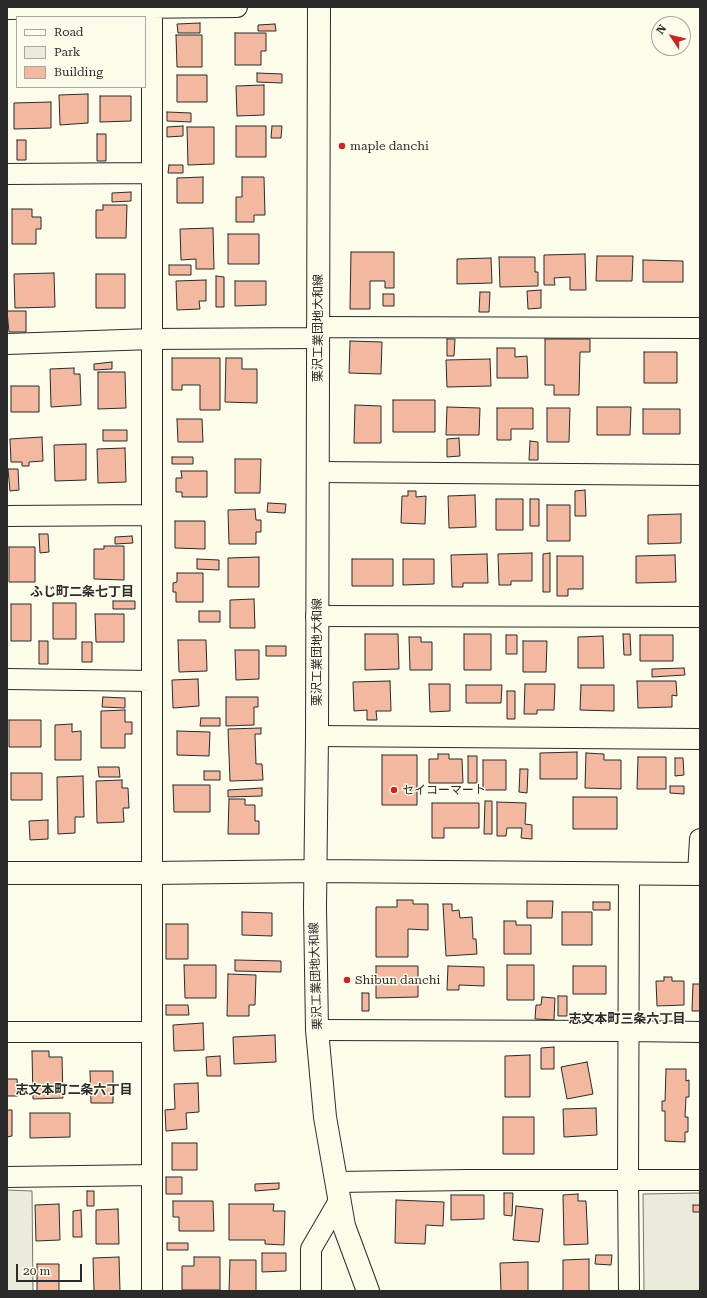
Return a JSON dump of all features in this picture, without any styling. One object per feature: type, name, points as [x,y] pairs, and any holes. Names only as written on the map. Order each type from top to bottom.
[{"type":"main road","name":"栗沢工業団地大和線","points":[[319,7],[316,616],[317,736],[315,871],[317,1030],[325,1117],[344,1226],[368,1291]]},
{"type":"main road","points":[[7,873],[315,871],[699,874]]},
{"type":"street","points":[[152,7],[152,1291]]},
{"type":"street","points":[[7,9],[237,7]]},
{"type":"street","points":[[7,174],[152,173]]},
{"type":"street","points":[[7,344],[318,333],[700,328]]},
{"type":"street","points":[[317,472],[700,475]]},
{"type":"street","points":[[7,516],[152,515]]},
{"type":"street","points":[[316,616],[700,617]]},
{"type":"street","points":[[7,679],[152,681]]},
{"type":"street","points":[[317,736],[700,739]]},
{"type":"street","points":[[699,874],[700,839]]},
{"type":"street","points":[[629,874],[629,1291]]},
{"type":"street","points":[[317,1030],[700,1032]]},
{"type":"street","points":[[7,1032],[152,1032]]},
{"type":"street","points":[[7,1177],[152,1175]]},
{"type":"street","points":[[311,1291],[311,1249],[338,1191],[628,1180],[700,1180]]},
{"type":"green space","points":[[7,1190],[32,1191],[33,1291],[7,1291]]},
{"type":"green space","points":[[700,1193],[700,1291],[644,1291],[643,1194]]},
{"type":"building","points":[[200,23],[200,33],[178,33],[177,24]]},
{"type":"building","points":[[275,24],[276,31],[258,31],[258,25]]},
{"type":"building","points":[[235,33],[266,33],[266,51],[261,51],[261,65],[235,65]]},
{"type":"building","points":[[176,35],[202,35],[202,67],[177,67]]},
{"type":"building","points":[[257,73],[282,74],[282,83],[257,82]]},
{"type":"building","points":[[177,75],[207,75],[207,102],[177,102]]},
{"type":"building","points":[[264,85],[264,115],[237,116],[236,86]]},
{"type":"building","points":[[88,94],[88,123],[60,125],[59,95]]},
{"type":"building","points":[[100,96],[131,96],[131,121],[100,122]]},
{"type":"building","points":[[51,102],[51,128],[14,129],[14,103]]},
{"type":"building","points":[[167,112],[191,113],[191,122],[167,121]]},
{"type":"building","points":[[183,126],[183,136],[167,137],[167,127]]},
{"type":"building","points":[[236,126],[266,126],[266,157],[236,157]]},
{"type":"building","points":[[272,126],[282,126],[281,138],[271,138]]},
{"type":"building","points":[[187,127],[214,127],[214,164],[188,165]]},
{"type":"building","points":[[97,134],[106,134],[106,161],[97,161]]},
{"type":"building","points":[[17,140],[26,140],[26,160],[17,160]]},
{"type":"building","points":[[169,165],[183,165],[183,173],[168,173]]},
{"type":"building","points":[[203,177],[203,203],[177,203],[177,178]]},
{"type":"building","points":[[242,177],[264,177],[265,215],[254,215],[254,222],[236,222],[236,197],[242,197]]},
{"type":"building","points":[[131,192],[131,201],[112,202],[112,193]]},
{"type":"building","points":[[103,205],[127,205],[126,238],[96,238],[96,210],[103,210]]},
{"type":"building","points":[[12,209],[32,209],[32,217],[41,217],[41,229],[36,229],[36,244],[12,244]]},
{"type":"building","points":[[213,228],[214,269],[196,269],[196,259],[181,260],[180,229]]},
{"type":"building","points":[[228,234],[259,234],[259,264],[228,264]]},
{"type":"building","points":[[351,252],[394,252],[394,288],[385,288],[385,281],[370,281],[370,309],[350,309]]},
{"type":"building","points":[[585,254],[586,290],[570,290],[570,277],[554,278],[555,285],[544,285],[544,255]]},
{"type":"building","points":[[597,256],[633,256],[632,281],[596,281]]},
{"type":"building","points":[[499,257],[535,257],[535,272],[538,272],[538,286],[500,287]]},
{"type":"building","points":[[491,258],[492,283],[457,284],[457,259]]},
{"type":"building","points":[[643,260],[683,261],[683,282],[643,282]]},
{"type":"building","points":[[169,265],[191,265],[191,275],[169,275]]},
{"type":"building","points":[[54,273],[55,307],[15,308],[14,274]]},
{"type":"building","points":[[96,274],[125,274],[125,308],[96,308]]},
{"type":"building","points":[[216,276],[224,277],[224,307],[216,307]]},
{"type":"building","points":[[206,280],[206,301],[199,301],[200,309],[177,310],[176,281]]},
{"type":"building","points":[[235,281],[266,281],[266,305],[235,306]]},
{"type":"building","points":[[541,290],[541,308],[528,309],[527,291]]},
{"type":"building","points":[[480,292],[490,292],[489,312],[479,312]]},
{"type":"building","points":[[383,294],[394,294],[394,306],[383,306]]},
{"type":"building","points":[[7,311],[26,311],[26,332],[9,332]]},
{"type":"building","points":[[447,339],[455,339],[454,356],[447,356]]},
{"type":"building","points":[[545,339],[590,339],[590,352],[580,352],[579,395],[554,395],[554,385],[545,385]]},
{"type":"building","points":[[350,341],[382,342],[381,374],[349,373]]},
{"type":"building","points":[[497,348],[515,348],[515,357],[527,356],[528,378],[497,378]]},
{"type":"building","points":[[644,352],[677,352],[677,383],[644,383]]},
{"type":"building","points":[[172,358],[220,358],[220,410],[200,410],[200,385],[182,385],[182,390],[172,390]]},
{"type":"building","points":[[226,358],[242,358],[242,369],[257,369],[257,403],[225,402]]},
{"type":"building","points":[[490,359],[491,386],[447,387],[446,360]]},
{"type":"building","points":[[112,362],[112,369],[94,370],[94,364]]},
{"type":"building","points":[[74,368],[74,374],[80,374],[81,405],[51,407],[50,369]]},
{"type":"building","points":[[98,372],[125,372],[126,408],[98,409]]},
{"type":"building","points":[[11,386],[39,386],[39,412],[11,412]]},
{"type":"building","points":[[393,400],[435,400],[435,432],[393,432]]},
{"type":"building","points":[[355,405],[381,406],[381,443],[354,443]]},
{"type":"building","points":[[447,407],[480,408],[479,435],[446,435]]},
{"type":"building","points":[[597,407],[631,407],[630,435],[597,435]]},
{"type":"building","points":[[497,408],[533,408],[533,429],[511,429],[511,440],[497,440]]},
{"type":"building","points":[[547,408],[570,408],[569,442],[547,442]]},
{"type":"building","points":[[643,409],[680,409],[680,434],[643,434]]},
{"type":"building","points":[[177,419],[202,419],[203,442],[178,442]]},
{"type":"building","points":[[103,430],[127,430],[127,441],[103,441]]},
{"type":"building","points":[[42,437],[43,461],[29,462],[29,466],[22,466],[22,462],[11,462],[10,439]]},
{"type":"building","points":[[459,438],[460,456],[447,457],[447,439]]},
{"type":"building","points":[[530,441],[538,442],[538,460],[529,460]]},
{"type":"building","points":[[86,444],[86,480],[55,481],[54,445]]},
{"type":"building","points":[[125,448],[126,482],[98,483],[97,449]]},
{"type":"building","points":[[172,457],[193,457],[193,464],[172,464]]},
{"type":"building","points":[[235,459],[261,459],[260,493],[235,493]]},
{"type":"building","points":[[8,469],[18,469],[19,490],[10,491]]},
{"type":"building","points":[[181,471],[207,471],[207,497],[182,497],[182,492],[176,492],[176,478],[182,478]]},
{"type":"building","points":[[585,490],[586,516],[575,516],[575,491]]},
{"type":"building","points":[[408,491],[416,491],[416,497],[426,496],[425,524],[401,523],[402,496],[408,496]]},
{"type":"building","points":[[475,495],[476,527],[449,528],[448,496]]},
{"type":"building","points":[[496,499],[523,499],[523,530],[496,530]]},
{"type":"building","points":[[530,499],[539,499],[539,526],[530,526]]},
{"type":"building","points":[[268,503],[286,504],[285,513],[267,512]]},
{"type":"building","points":[[547,505],[570,505],[570,541],[547,541]]},
{"type":"building","points":[[255,509],[256,520],[261,520],[261,532],[256,532],[256,544],[229,544],[228,510]]},
{"type":"building","points":[[681,514],[681,543],[648,544],[648,515]]},
{"type":"building","points":[[175,521],[205,521],[205,549],[175,548]]},
{"type":"building","points":[[39,534],[48,534],[49,552],[40,553]]},
{"type":"building","points":[[132,536],[133,543],[115,544],[115,537]]},
{"type":"building","points":[[104,546],[124,546],[124,580],[94,579],[94,549],[104,549]]},
{"type":"building","points":[[9,547],[35,547],[35,582],[9,582]]},
{"type":"building","points":[[532,553],[532,581],[511,581],[511,585],[499,585],[498,554]]},
{"type":"building","points":[[550,553],[550,592],[543,592],[543,554]]},
{"type":"building","points":[[487,554],[488,583],[463,583],[463,587],[452,587],[451,555]]},
{"type":"building","points":[[675,555],[676,582],[636,583],[636,556]]},
{"type":"building","points":[[557,556],[583,556],[583,589],[568,589],[568,596],[557,596]]},
{"type":"building","points":[[259,557],[259,587],[228,587],[228,558]]},
{"type":"building","points":[[197,559],[219,560],[219,570],[197,569]]},
{"type":"building","points":[[352,559],[393,559],[393,586],[352,586]]},
{"type":"building","points":[[403,559],[434,559],[434,584],[403,585]]},
{"type":"building","points":[[177,573],[203,573],[203,602],[176,602],[176,592],[173,592],[173,583],[177,582]]},
{"type":"building","points":[[254,599],[255,628],[230,628],[230,600]]},
{"type":"building","points":[[113,601],[135,601],[135,609],[113,609]]},
{"type":"building","points":[[53,603],[76,603],[76,639],[53,639]]},
{"type":"building","points":[[11,604],[31,604],[31,641],[11,641]]},
{"type":"building","points":[[199,611],[220,611],[220,622],[199,622]]},
{"type":"building","points":[[95,614],[124,614],[124,642],[96,642]]},
{"type":"building","points":[[365,634],[398,634],[399,669],[365,670]]},
{"type":"building","points":[[464,634],[491,634],[491,670],[464,670]]},
{"type":"building","points":[[623,634],[630,634],[631,655],[624,655]]},
{"type":"building","points":[[506,635],[517,635],[517,654],[506,654]]},
{"type":"building","points":[[640,635],[673,635],[673,661],[640,661]]},
{"type":"building","points":[[603,636],[604,668],[578,668],[578,637]]},
{"type":"building","points":[[409,637],[421,637],[421,642],[432,642],[432,670],[410,670]]},
{"type":"building","points":[[178,640],[206,640],[207,671],[179,672]]},
{"type":"building","points":[[39,641],[48,641],[48,664],[39,664]]},
{"type":"building","points":[[523,641],[547,641],[546,672],[523,672]]},
{"type":"building","points":[[82,642],[92,642],[92,662],[82,662]]},
{"type":"building","points":[[266,646],[286,646],[286,656],[266,656]]},
{"type":"building","points":[[235,650],[259,650],[259,679],[236,680]]},
{"type":"building","points":[[684,668],[685,675],[652,677],[652,669]]},
{"type":"building","points":[[198,679],[199,706],[173,708],[172,680]]},
{"type":"building","points":[[390,681],[391,711],[376,711],[377,720],[367,720],[367,710],[354,711],[353,682]]},
{"type":"building","points":[[637,681],[676,681],[677,696],[672,695],[672,707],[638,708]]},
{"type":"building","points":[[429,684],[450,684],[450,711],[430,712]]},
{"type":"building","points":[[525,684],[555,684],[554,710],[537,710],[537,714],[524,714]]},
{"type":"building","points":[[466,685],[502,685],[501,703],[466,703]]},
{"type":"building","points":[[581,685],[614,685],[614,711],[580,710]]},
{"type":"building","points":[[507,691],[515,691],[515,719],[507,719]]},
{"type":"building","points":[[103,697],[125,698],[125,708],[102,707]]},
{"type":"building","points":[[226,697],[258,697],[258,707],[254,707],[254,725],[226,726]]},
{"type":"building","points":[[125,710],[125,722],[132,722],[132,734],[125,734],[125,748],[101,748],[101,711]]},
{"type":"building","points":[[201,718],[220,718],[220,726],[200,726]]},
{"type":"building","points":[[9,720],[41,720],[41,747],[9,747]]},
{"type":"building","points":[[72,724],[72,732],[81,731],[81,760],[55,760],[55,725]]},
{"type":"building","points":[[261,728],[261,734],[255,734],[256,764],[262,764],[263,780],[230,781],[228,729]]},
{"type":"building","points":[[177,731],[210,732],[209,756],[177,755]]},
{"type":"building","points":[[577,752],[577,779],[540,779],[540,753]]},
{"type":"building","points":[[586,753],[604,754],[604,760],[621,760],[621,789],[585,788]]},
{"type":"building","points":[[438,754],[449,754],[449,759],[462,759],[463,783],[429,783],[429,759],[438,759]]},
{"type":"building","points":[[382,755],[417,755],[417,805],[382,805]]},
{"type":"building","points":[[468,756],[477,756],[477,783],[468,783]]},
{"type":"building","points":[[638,757],[666,757],[666,789],[637,789]]},
{"type":"building","points":[[675,758],[683,758],[684,775],[675,776]]},
{"type":"building","points":[[483,760],[506,760],[506,790],[483,790]]},
{"type":"building","points":[[98,767],[119,767],[120,777],[99,777]]},
{"type":"building","points":[[520,769],[528,769],[527,793],[519,792]]},
{"type":"building","points":[[204,771],[220,771],[220,780],[204,780]]},
{"type":"building","points":[[11,773],[42,773],[42,800],[11,800]]},
{"type":"building","points":[[83,776],[84,817],[75,817],[75,833],[58,834],[57,777]]},
{"type":"building","points":[[122,780],[122,788],[128,788],[129,808],[123,808],[124,822],[97,823],[96,781]]},
{"type":"building","points":[[173,785],[210,785],[210,812],[174,812]]},
{"type":"building","points":[[670,786],[684,786],[684,794],[670,793]]},
{"type":"building","points":[[262,788],[262,796],[228,797],[228,790]]},
{"type":"building","points":[[573,797],[617,797],[617,829],[573,829]]},
{"type":"building","points":[[229,799],[245,799],[245,805],[255,805],[255,821],[259,821],[259,834],[228,834]]},
{"type":"building","points":[[485,801],[492,801],[492,834],[484,834]]},
{"type":"building","points":[[497,802],[526,803],[525,824],[532,825],[532,839],[521,838],[522,828],[507,828],[506,836],[497,836]]},
{"type":"building","points":[[432,803],[479,803],[479,828],[444,828],[444,838],[432,838]]},
{"type":"building","points":[[48,820],[48,839],[30,840],[29,821]]},
{"type":"building","points":[[397,900],[413,900],[413,904],[428,904],[428,930],[408,929],[408,957],[376,957],[376,907],[397,907]]},
{"type":"building","points":[[527,901],[553,901],[552,918],[527,918]]},
{"type":"building","points":[[593,902],[610,902],[610,910],[593,910]]},
{"type":"building","points":[[443,904],[452,904],[452,911],[459,910],[460,918],[472,917],[473,939],[476,939],[477,954],[446,956]]},
{"type":"building","points":[[242,912],[272,913],[272,936],[242,935]]},
{"type":"building","points":[[562,912],[592,912],[592,945],[562,945]]},
{"type":"building","points":[[504,921],[516,921],[516,925],[531,925],[531,954],[504,954]]},
{"type":"building","points":[[166,924],[188,924],[188,959],[166,959]]},
{"type":"building","points":[[235,960],[281,961],[281,972],[235,971]]},
{"type":"building","points":[[184,965],[216,965],[216,998],[185,998]]},
{"type":"building","points":[[507,965],[534,965],[534,1000],[507,1000]]},
{"type":"building","points":[[376,966],[418,966],[418,997],[376,998]]},
{"type":"building","points":[[448,966],[484,967],[484,986],[459,985],[459,990],[447,990]]},
{"type":"building","points":[[573,966],[606,966],[606,994],[573,994]]},
{"type":"building","points":[[228,974],[256,975],[255,1005],[249,1005],[249,1016],[227,1016]]},
{"type":"building","points":[[664,977],[672,977],[672,981],[684,981],[684,1005],[657,1006],[656,981],[664,981]]},
{"type":"building","points":[[693,984],[700,984],[700,1011],[692,1011]]},
{"type":"building","points":[[362,993],[369,993],[369,1011],[362,1011]]},
{"type":"building","points":[[558,996],[567,996],[567,1016],[558,1016]]},
{"type":"building","points":[[542,997],[555,998],[554,1020],[535,1019],[536,1005],[541,1005]]},
{"type":"building","points":[[166,1005],[188,1005],[189,1015],[166,1015]]},
{"type":"building","points":[[203,1023],[204,1050],[174,1051],[173,1025]]},
{"type":"building","points":[[275,1035],[276,1062],[234,1064],[233,1037]]},
{"type":"building","points":[[554,1047],[554,1069],[541,1069],[541,1048]]},
{"type":"building","points":[[32,1051],[49,1051],[49,1057],[62,1057],[63,1098],[33,1099]]},
{"type":"building","points":[[530,1055],[530,1097],[505,1097],[505,1056]]},
{"type":"building","points":[[220,1056],[221,1076],[207,1076],[206,1057]]},
{"type":"building","points":[[587,1062],[593,1094],[567,1099],[561,1067]]},
{"type":"building","points":[[666,1069],[686,1069],[686,1081],[689,1080],[689,1097],[686,1097],[685,1117],[688,1117],[688,1132],[685,1132],[685,1142],[665,1141],[665,1111],[662,1111],[662,1101],[665,1101]]},
{"type":"building","points":[[90,1071],[113,1071],[113,1103],[91,1103]]},
{"type":"building","points":[[7,1079],[17,1079],[18,1096],[7,1096]]},
{"type":"building","points":[[198,1083],[199,1112],[186,1113],[187,1129],[166,1131],[165,1110],[175,1109],[174,1084]]},
{"type":"building","points":[[596,1108],[597,1135],[564,1137],[563,1109]]},
{"type":"building","points":[[7,1110],[12,1110],[12,1136],[7,1137]]},
{"type":"building","points":[[30,1113],[70,1113],[70,1137],[30,1138]]},
{"type":"building","points":[[503,1117],[534,1117],[534,1154],[503,1154]]},
{"type":"building","points":[[172,1143],[197,1143],[197,1170],[172,1170]]},
{"type":"building","points":[[166,1177],[182,1177],[182,1194],[166,1194]]},
{"type":"building","points":[[279,1183],[279,1189],[255,1191],[255,1184]]},
{"type":"building","points":[[87,1191],[94,1191],[94,1206],[87,1206]]},
{"type":"building","points":[[504,1193],[513,1193],[512,1216],[504,1215]]},
{"type":"building","points":[[578,1194],[578,1201],[586,1201],[588,1244],[564,1245],[563,1195]]},
{"type":"building","points":[[451,1195],[484,1195],[484,1219],[451,1220]]},
{"type":"building","points":[[396,1200],[444,1202],[443,1226],[426,1225],[425,1244],[395,1243]]},
{"type":"building","points":[[173,1201],[213,1201],[214,1231],[179,1231],[179,1217],[173,1217]]},
{"type":"building","points":[[59,1204],[60,1240],[36,1241],[35,1205]]},
{"type":"building","points":[[229,1204],[274,1204],[273,1211],[285,1211],[284,1245],[265,1244],[265,1240],[229,1240]]},
{"type":"building","points":[[693,1205],[700,1205],[700,1212],[693,1212]]},
{"type":"building","points":[[516,1206],[543,1209],[539,1242],[513,1240]]},
{"type":"building","points":[[118,1209],[119,1244],[96,1244],[96,1210]]},
{"type":"building","points":[[81,1210],[82,1237],[73,1237],[73,1211]]},
{"type":"building","points":[[167,1243],[188,1243],[188,1250],[167,1250]]},
{"type":"building","points":[[262,1253],[286,1253],[286,1271],[262,1272]]},
{"type":"building","points":[[596,1255],[612,1255],[611,1265],[595,1264]]},
{"type":"building","points":[[119,1257],[120,1291],[94,1291],[93,1258]]},
{"type":"building","points":[[194,1257],[220,1257],[220,1290],[182,1290],[182,1266],[194,1266]]},
{"type":"building","points":[[589,1259],[589,1291],[563,1291],[563,1260]]},
{"type":"building","points":[[230,1260],[256,1260],[256,1291],[229,1291]]},
{"type":"building","points":[[528,1262],[528,1291],[501,1291],[500,1263]]},
{"type":"building","points":[[37,1264],[59,1264],[59,1291],[37,1291]]},
{"type":"place","name":"maple danchi","points":[[342,146]]},
{"type":"place","name":"セイコーマート","points":[[394,790]]},
{"type":"place","name":"Shibun danchi","points":[[347,980]]},
{"type":"district","name":"ふじ町二条七丁目","points":[[82,592]]},
{"type":"district","name":"志文本町三条六丁目","points":[[627,1019]]},
{"type":"district","name":"志文本町二条六丁目","points":[[74,1090]]}]
